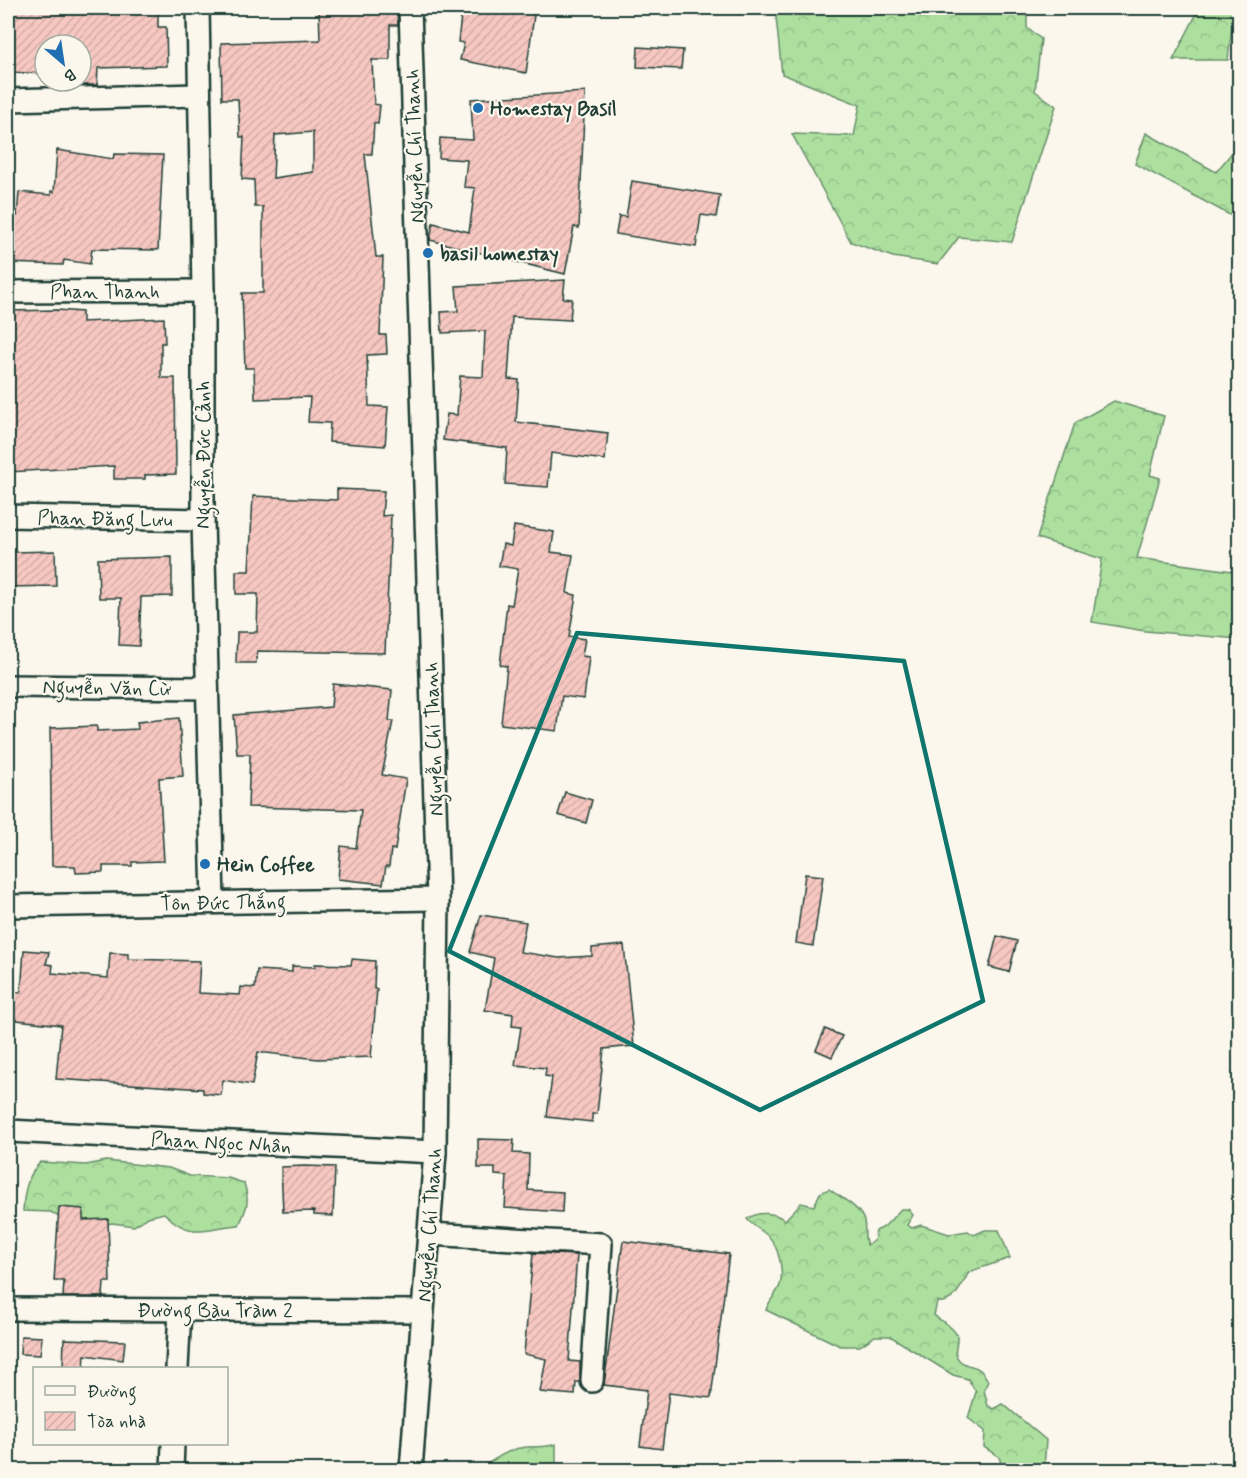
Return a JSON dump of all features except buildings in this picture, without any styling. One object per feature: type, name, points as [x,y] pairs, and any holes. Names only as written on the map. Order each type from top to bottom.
[{"type":"street","name":"Nguyễn Đức Cảnh","points":[[198,8],[203,291],[203,520],[213,902]]},
{"type":"street","name":"Nguyễn Chí Thanh","points":[[410,8],[438,899],[435,1152],[411,1470]]},
{"type":"street","points":[[8,100],[198,95]]},
{"type":"street","name":"Phan Thanh","points":[[8,292],[203,291]]},
{"type":"street","name":"Phan Đăng Lưu","points":[[8,516],[203,520]]},
{"type":"street","name":"Nguyễn Văn Cừ","points":[[8,686],[207,688]]},
{"type":"street","name":"Tôn Đức Thắng","points":[[8,906],[438,899]]},
{"type":"street","name":"Phan Ngọc Nhân","points":[[8,1131],[435,1152]]},
{"type":"street","points":[[429,1234],[601,1244],[592,1381]]},
{"type":"street","name":"Đường Bàu Tràm 2","points":[[8,1309],[423,1311]]},
{"type":"street","points":[[177,1367],[180,1310]]},
{"type":"street","points":[[172,1470],[173,1445]]},
{"type":"highlighted area","points":[[577,633],[904,661],[983,1001],[760,1110],[449,951]]},
{"type":"green space","points":[[775,8],[1027,8],[1027,28],[1041,39],[1035,91],[1056,106],[1012,242],[959,237],[938,264],[893,257],[851,242],[792,134],[854,136],[860,105],[782,74]]},
{"type":"green space","points":[[1172,8],[1234,8],[1228,60],[1173,60],[1197,13]]},
{"type":"green space","points":[[1146,133],[1216,172],[1239,144],[1239,220],[1135,164]]},
{"type":"green space","points":[[1114,401],[1164,416],[1150,475],[1160,478],[1137,558],[1239,572],[1239,639],[1145,631],[1092,622],[1102,559],[1037,538],[1075,423]]},
{"type":"green space","points":[[106,1161],[169,1168],[190,1176],[228,1178],[244,1183],[247,1205],[244,1214],[239,1225],[191,1230],[174,1222],[164,1213],[148,1217],[134,1226],[112,1223],[92,1227],[70,1224],[51,1212],[23,1211],[27,1185],[40,1162],[86,1165]]},
{"type":"green space","points":[[829,1189],[849,1203],[862,1216],[867,1245],[874,1241],[876,1231],[884,1227],[901,1209],[908,1209],[913,1215],[907,1225],[912,1228],[921,1225],[949,1234],[968,1231],[974,1235],[985,1230],[999,1230],[1010,1258],[969,1272],[953,1297],[937,1302],[934,1315],[956,1334],[956,1352],[959,1360],[981,1370],[988,1381],[984,1390],[988,1406],[994,1409],[1003,1404],[1046,1440],[1044,1470],[1003,1470],[999,1457],[984,1447],[985,1431],[968,1418],[976,1392],[968,1379],[953,1375],[890,1336],[875,1336],[860,1346],[840,1346],[766,1310],[780,1285],[780,1259],[772,1240],[747,1219],[766,1213],[785,1220],[801,1203],[814,1206],[820,1193]]},
{"type":"green space","points":[[556,1444],[556,1470],[483,1470],[483,1466],[515,1449]]},
{"type":"place","name":"Homestay Basil","points":[[478,108]]},
{"type":"place","name":"basil homestay","points":[[428,253]]},
{"type":"place","name":"Hein Coffee","points":[[205,864]]}]
